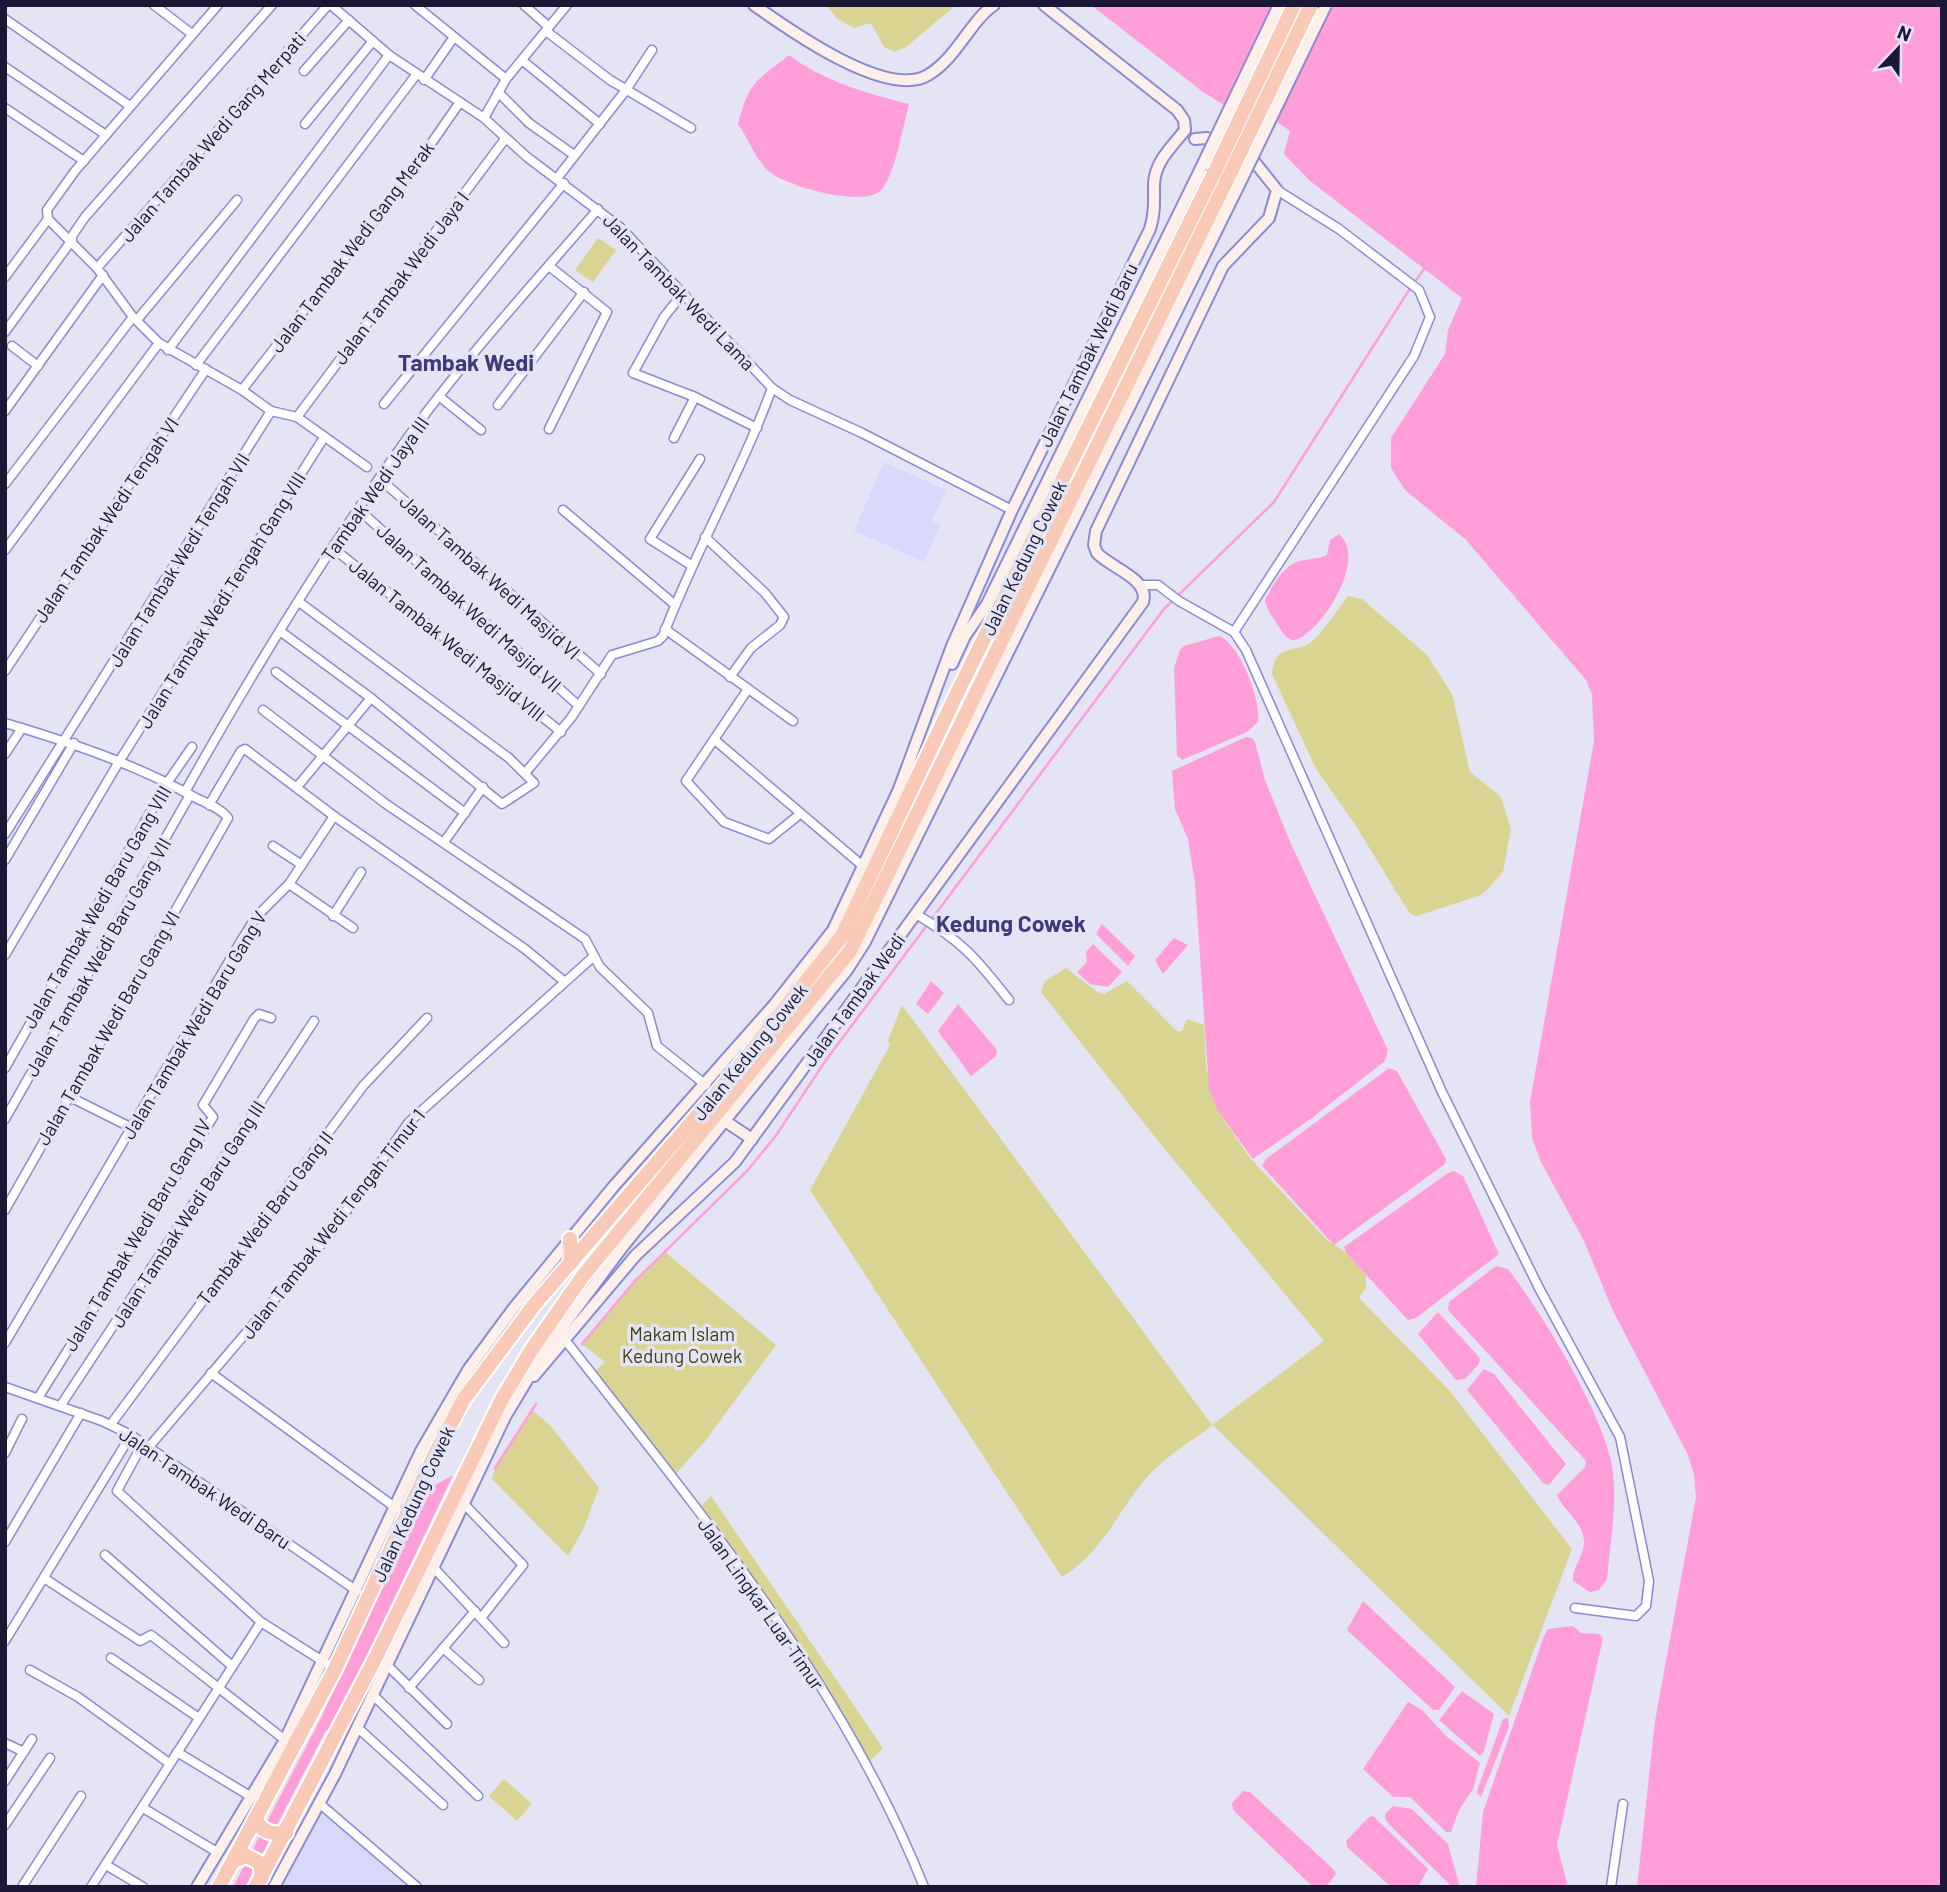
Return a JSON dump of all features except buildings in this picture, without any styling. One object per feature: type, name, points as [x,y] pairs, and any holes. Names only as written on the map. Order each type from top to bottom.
[{"type":"highway","points":[[1220,177],[1294,5]]},
{"type":"highway","points":[[1220,177],[1311,5]]},
{"type":"highway","name":"Jalan Kedung Cowek","points":[[219,1887],[252,1869],[328,1665],[464,1399],[505,1341],[733,1074],[842,936],[959,689],[1220,177]]},
{"type":"highway","name":"Jalan Kedung Cowek","points":[[252,1869],[269,1828],[382,1663],[457,1489],[474,1473],[502,1399],[551,1319],[850,951],[1220,177]]},
{"type":"highway","points":[[570,1239],[571,1263]]},
{"type":"main road","points":[[754,5],[815,47],[839,60],[882,75],[918,79],[944,63],[994,5]]},
{"type":"main road","points":[[1044,5],[1177,110],[1184,120],[1185,131],[1203,148],[1251,169],[1260,169],[1277,190],[1269,218],[1223,266],[1096,531],[1094,545],[1097,554],[1141,584]]},
{"type":"main road","points":[[522,1388],[560,1328],[847,970],[865,942],[1220,177],[1279,5]]},
{"type":"main road","points":[[933,704],[965,636],[987,604],[1220,177],[1326,5]]},
{"type":"main road","name":"Jalan Tambak Wedi Baru","points":[[706,1084],[825,944],[864,867],[933,704],[952,646],[1012,510],[1150,229],[1155,215],[1154,184],[1161,160],[1185,131]]},
{"type":"main road","name":"Jalan Tambak Wedi","points":[[522,1388],[566,1341],[636,1255],[735,1162],[921,917],[1143,602],[1145,594],[1141,584]]},
{"type":"main road","name":"Jalan Kedung Cowek","points":[[197,1887],[328,1665],[357,1591],[438,1417],[468,1370],[513,1309],[570,1239],[706,1084]]},
{"type":"main road","points":[[725,1121],[752,1139]]},
{"type":"main road","points":[[625,1245],[636,1255]]},
{"type":"main road","name":"Jalan Kedung Cowek","points":[[274,1887],[374,1696],[382,1663],[434,1568],[464,1504],[474,1473],[522,1388]]},
{"type":"street","points":[[154,5],[192,34]]},
{"type":"street","points":[[5,277],[84,161],[218,5]]},
{"type":"street","points":[[5,332],[86,217],[272,5]]},
{"type":"street","name":"Jalan Tambak Wedi Lama","points":[[330,5],[389,55],[484,118],[505,139],[621,228],[772,388],[790,400],[862,433],[1012,510]]},
{"type":"street","name":"Jalan Tambak Wedi Gang Merpati","points":[[97,268],[330,5]]},
{"type":"street","points":[[415,5],[506,79]]},
{"type":"street","points":[[524,5],[548,29],[626,90],[691,128]]},
{"type":"street","points":[[484,118],[506,79],[567,5]]},
{"type":"street","points":[[5,19],[130,106]]},
{"type":"street","points":[[304,71],[349,20]]},
{"type":"street","points":[[196,365],[454,37]]},
{"type":"street","points":[[305,124],[373,41]]},
{"type":"street","points":[[384,404],[561,180],[575,155],[626,90],[652,50]]},
{"type":"street","points":[[168,350],[389,55]]},
{"type":"street","points":[[523,61],[600,124]]},
{"type":"street","points":[[5,67],[106,135]]},
{"type":"street","points":[[498,92],[529,123],[575,155]]},
{"type":"street","name":"Jalan Tambak Wedi Gang Merak","points":[[242,390],[408,177],[460,102]]},
{"type":"street","points":[[5,108],[84,161]]},
{"type":"street","name":"Jalan Tambak Wedi Jaya I","points":[[297,417],[505,139]]},
{"type":"street","points":[[1234,632],[1414,356],[1430,317],[1419,290],[1339,229],[1277,190]]},
{"type":"street","points":[[5,485],[135,318],[237,200]]},
{"type":"street","name":"Tambak Wedi Jaya III","points":[[187,793],[280,631],[332,548],[380,479],[440,397],[598,209]]},
{"type":"street","points":[[48,215],[97,268],[135,318],[159,343],[242,390],[271,411],[297,417],[323,439],[366,467]]},
{"type":"street","points":[[549,266],[606,310],[606,315],[549,429]]},
{"type":"street","points":[[5,411],[103,275]]},
{"type":"street","points":[[498,405],[584,292]]},
{"type":"street","points":[[684,292],[664,317],[633,373],[695,397],[757,428]]},
{"type":"street","points":[[5,550],[159,343]]},
{"type":"street","points":[[12,346],[38,366]]},
{"type":"street","name":"Jalan Tambak Wedi Tengah VI","points":[[5,671],[206,369]]},
{"type":"street","points":[[526,772],[561,732],[614,653],[658,641],[691,565],[738,474],[772,388]]},
{"type":"street","points":[[440,397],[481,430]]},
{"type":"street","points":[[674,438],[695,397]]},
{"type":"street","name":"Jalan Tambak Wedi Tengah VII","points":[[70,741],[271,411]]},
{"type":"street","name":"Jalan Tambak Wedi Tengah Gang VIII","points":[[5,955],[120,760],[323,439]]},
{"type":"street","points":[[691,565],[650,538],[700,459]]},
{"type":"street","name":"Jalan Tambak Wedi Masjid VI","points":[[380,479],[601,674]]},
{"type":"street","name":"Jalan Tambak Wedi Masjid VII","points":[[359,510],[579,706]]},
{"type":"street","points":[[563,510],[674,604]]},
{"type":"street","points":[[705,537],[765,593],[783,617],[780,625],[751,648],[730,677]]},
{"type":"street","name":"Jalan Tambak Wedi Masjid VIII","points":[[332,548],[561,732]]},
{"type":"street","points":[[1141,584],[1151,582],[1234,632],[1247,650],[1442,1092],[1539,1288],[1620,1437],[1648,1571],[1648,1600],[1642,1612],[1636,1616],[1575,1608]]},
{"type":"street","points":[[280,631],[371,698],[505,805],[534,783],[526,772],[299,602]]},
{"type":"street","points":[[665,629],[793,721]]},
{"type":"street","points":[[276,672],[465,813]]},
{"type":"street","points":[[748,689],[716,741],[686,780],[724,822],[769,839],[800,814]]},
{"type":"street","points":[[296,788],[322,753],[371,698]]},
{"type":"street","points":[[263,710],[386,804],[580,934],[593,957],[648,1013],[652,1040],[657,1046],[706,1084]]},
{"type":"street","points":[[5,723],[70,741],[120,760],[209,805],[242,749],[525,949],[565,982]]},
{"type":"street","points":[[5,754],[22,728]]},
{"type":"street","points":[[5,834],[70,741]]},
{"type":"street","points":[[5,860],[70,741]]},
{"type":"street","points":[[716,741],[864,867]]},
{"type":"street","name":"Jalan Tambak Wedi Baru Gang VIII","points":[[5,1068],[167,783],[192,747]]},
{"type":"street","points":[[444,842],[483,787]]},
{"type":"street","name":"Jalan Tambak Wedi Baru Gang VII","points":[[5,1119],[187,793]]},
{"type":"street","name":"Jalan Tambak Wedi Baru Gang VI","points":[[5,1210],[228,818],[209,805]]},
{"type":"street","name":"Jalan Tambak Wedi Baru Gang V","points":[[5,1343],[256,917],[289,884],[334,816]]},
{"type":"street","points":[[273,846],[302,865]]},
{"type":"street","points":[[333,916],[361,872]]},
{"type":"street","points":[[289,884],[353,928]]},
{"type":"street","points":[[921,917],[970,950],[1009,1000]]},
{"type":"street","name":"Jalan Tambak Wedi Tengah Timur 1","points":[[261,1622],[117,1491],[146,1445],[330,1234],[409,1122],[593,957]]},
{"type":"street","name":"Jalan Tambak Wedi Baru Gang IV","points":[[38,1398],[213,1117],[203,1105],[254,1019],[258,1014],[271,1018]]},
{"type":"street","name":"Tambak Wedi Baru Gang II","points":[[111,1424],[363,1086],[428,1018]]},
{"type":"street","name":"Jalan Tambak Wedi Baru Gang III","points":[[61,1405],[314,1021]]},
{"type":"street","points":[[68,1096],[130,1127]]},
{"type":"street","name":"Jalan Lingkar Luar Timur","points":[[566,1341],[786,1633],[842,1722],[886,1803],[925,1887]]},
{"type":"street","points":[[211,1373],[396,1508]]},
{"type":"street","name":"Jalan Tambak Wedi Baru","points":[[5,1387],[111,1424],[129,1438],[146,1445],[202,1487],[357,1591]]},
{"type":"street","points":[[5,1542],[80,1413]]},
{"type":"street","points":[[5,1453],[22,1419]]},
{"type":"street","points":[[5,1641],[129,1438]]},
{"type":"street","points":[[409,1688],[443,1648],[478,1615],[523,1565],[464,1504]]},
{"type":"street","points":[[105,1555],[232,1666]]},
{"type":"street","points":[[434,1568],[504,1643]]},
{"type":"street","points":[[44,1578],[140,1641],[151,1635],[285,1740]]},
{"type":"street","points":[[92,1887],[261,1622],[328,1665]]},
{"type":"street","points":[[443,1648],[479,1680]]},
{"type":"street","points":[[111,1658],[200,1718]]},
{"type":"street","points":[[382,1663],[447,1724]]},
{"type":"street","points":[[30,1670],[78,1697],[169,1763]]},
{"type":"street","points":[[374,1696],[478,1796]]},
{"type":"street","points":[[358,1728],[443,1805]]},
{"type":"street","points":[[5,1781],[33,1739]]},
{"type":"street","points":[[5,1743],[24,1752]]},
{"type":"street","points":[[177,1752],[250,1796]]},
{"type":"street","points":[[5,1825],[50,1758]]},
{"type":"street","points":[[22,1887],[81,1796]]},
{"type":"street","points":[[319,1803],[417,1887]]},
{"type":"street","points":[[1611,1887],[1623,1804]]},
{"type":"street","points":[[143,1808],[218,1852]]},
{"type":"street","points":[[106,1864],[143,1887]]},
{"type":"shaded area","points":[[1091,5],[1942,5],[1942,1887],[1637,1887],[1655,1721],[1696,1497],[1694,1475],[1688,1455],[1612,1309],[1584,1241],[1541,1162],[1532,1138],[1530,1102],[1594,741],[1592,695],[1586,680],[1466,540],[1405,490],[1391,468],[1391,438],[1445,354],[1448,330],[1462,298],[1310,181],[1284,154],[1290,131],[1270,117],[1258,126],[1203,92]]},
{"type":"shaded area","points":[[789,55],[831,79],[909,104],[890,175],[880,191],[858,197],[809,189],[771,173],[757,157],[738,124],[742,109],[756,83]]},
{"type":"shaded area","points":[[884,462],[946,490],[932,521],[940,525],[924,562],[854,531]]},
{"type":"shaded area","points":[[1339,534],[1347,546],[1348,562],[1344,580],[1325,615],[1313,628],[1292,640],[1283,634],[1265,600],[1285,569],[1298,562],[1327,555],[1330,540]]},
{"type":"shaded area","points":[[1219,636],[1234,650],[1248,674],[1256,700],[1258,722],[1247,732],[1182,760],[1177,756],[1174,668],[1184,646]]},
{"type":"shaded area","points":[[1246,737],[1255,742],[1265,780],[1291,844],[1388,1050],[1385,1061],[1312,1118],[1253,1159],[1218,1111],[1209,1088],[1195,883],[1188,839],[1175,809],[1172,771]]},
{"type":"shaded area","points":[[1102,924],[1135,956],[1128,966],[1096,934]]},
{"type":"shaded area","points":[[1174,938],[1188,945],[1163,974],[1155,960]]},
{"type":"shaded area","points":[[1093,944],[1122,972],[1108,987],[1090,984],[1077,972],[1087,962],[1086,952]]},
{"type":"shaded area","points":[[931,981],[944,993],[928,1014],[916,1004]]},
{"type":"shaded area","points":[[958,1004],[997,1050],[996,1056],[971,1076],[938,1031]]},
{"type":"shaded area","points":[[1389,1068],[1397,1071],[1446,1159],[1445,1164],[1334,1245],[1262,1166],[1266,1159]]},
{"type":"shaded area","points":[[1454,1171],[1463,1176],[1499,1254],[1416,1318],[1408,1320],[1346,1253],[1344,1247]]},
{"type":"shaded area","points":[[1496,1266],[1508,1269],[1555,1339],[1586,1396],[1608,1450],[1613,1472],[1614,1512],[1607,1579],[1599,1590],[1590,1592],[1573,1581],[1583,1549],[1583,1537],[1578,1524],[1557,1495],[1585,1467],[1586,1461],[1448,1310],[1449,1302]]},
{"type":"shaded area","points":[[1438,1312],[1480,1358],[1479,1364],[1465,1379],[1456,1380],[1418,1334]]},
{"type":"shaded area","points":[[1484,1369],[1494,1374],[1566,1464],[1549,1485],[1543,1483],[1467,1390]]},
{"type":"shaded area","points":[[453,1475],[331,1731],[326,1730],[245,1887],[233,1887],[319,1722],[430,1488]]},
{"type":"shaded area","points":[[1363,1601],[1455,1687],[1439,1710],[1433,1710],[1347,1630]]},
{"type":"shaded area","points":[[1573,1626],[1581,1633],[1599,1634],[1603,1638],[1557,1845],[1568,1887],[1476,1887],[1483,1812],[1544,1636],[1548,1629]]},
{"type":"shaded area","points":[[1462,1691],[1494,1714],[1484,1751],[1480,1756],[1439,1720]]},
{"type":"shaded area","points":[[1408,1702],[1422,1710],[1446,1736],[1480,1763],[1473,1789],[1459,1810],[1451,1832],[1446,1832],[1410,1797],[1393,1797],[1363,1769]]},
{"type":"shaded area","points":[[1508,1718],[1509,1727],[1481,1797],[1477,1793],[1478,1788],[1503,1719]]},
{"type":"shaded area","points":[[1243,1791],[1250,1792],[1333,1869],[1336,1874],[1326,1887],[1313,1887],[1233,1810],[1232,1803]]},
{"type":"shaded area","points":[[319,1803],[417,1887],[274,1887]]},
{"type":"shaded area","points":[[1393,1806],[1412,1809],[1448,1844],[1460,1887],[1452,1887],[1386,1821],[1385,1814]]},
{"type":"shaded area","points":[[1373,1816],[1428,1869],[1418,1887],[1391,1887],[1347,1847],[1346,1841]]},
{"type":"green space","points":[[827,5],[956,5],[906,47],[895,52],[884,47],[871,23],[854,28],[836,18]]},
{"type":"green space","points":[[598,238],[616,250],[593,282],[575,270]]},
{"type":"green space","points":[[1348,596],[1362,599],[1427,655],[1452,694],[1470,772],[1501,797],[1511,829],[1503,872],[1487,890],[1481,895],[1417,916],[1410,914],[1356,826],[1316,769],[1272,674],[1277,657],[1287,650],[1312,641]]},
{"type":"green space","points":[[1066,968],[1097,992],[1104,994],[1127,981],[1177,1031],[1182,1031],[1187,1019],[1204,1025],[1206,1068],[1218,1111],[1250,1158],[1327,1240],[1344,1251],[1366,1275],[1366,1288],[1359,1298],[1449,1390],[1572,1549],[1509,1716],[1213,1425],[1166,1459],[1149,1475],[1097,1546],[1062,1577],[810,1190],[890,1045],[888,1041],[902,1005],[1212,1425],[1324,1341],[1162,1146],[1041,992],[1045,981]]},
{"type":"green space","name":"Makam Islam Kedung Cowek","points":[[665,1252],[776,1345],[706,1440],[671,1479],[591,1375],[605,1362],[582,1344],[634,1282]]},
{"type":"green space","points":[[532,1410],[551,1426],[599,1488],[584,1528],[568,1556],[492,1479],[495,1468]]},
{"type":"green space","points":[[711,1496],[883,1748],[866,1766],[786,1634],[696,1512]]},
{"type":"green space","points":[[504,1779],[532,1804],[517,1821],[489,1796]]},
{"type":"waterway","points":[[1415,282],[1424,269]]},
{"type":"waterway","points":[[582,1344],[634,1282],[747,1171],[775,1137],[826,1060],[1164,609],[1274,502],[1411,287]]},
{"type":"waterway","points":[[495,1468],[536,1404]]},
{"type":"district","name":"Tambak Wedi","points":[[466,363]]},
{"type":"district","name":"Kedung Cowek","points":[[1011,924]]}]
